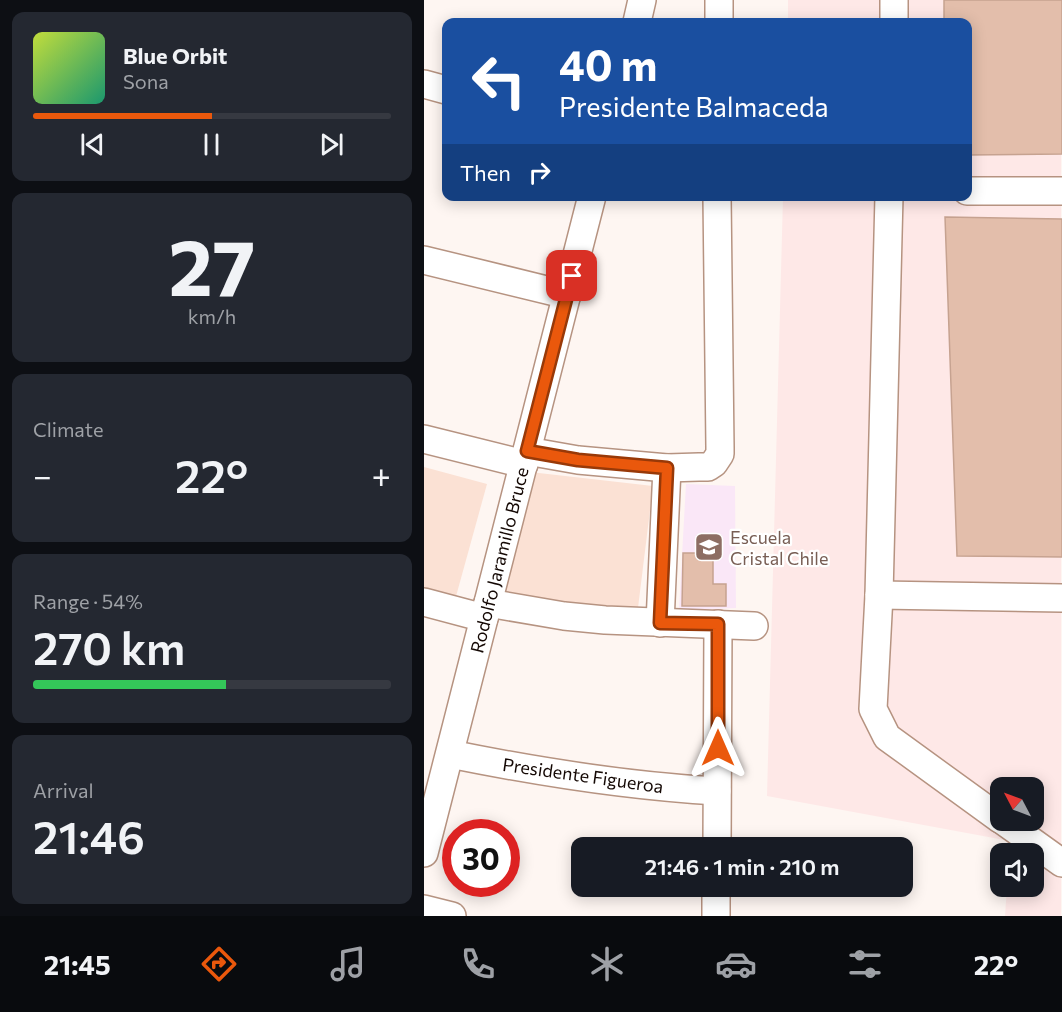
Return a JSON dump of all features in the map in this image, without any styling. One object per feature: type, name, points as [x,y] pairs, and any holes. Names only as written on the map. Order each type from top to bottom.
[{"type":"street","points":[[638,18],[642,0]]},
{"type":"street","points":[[719,18],[720,0]]},
{"type":"street","points":[[894,0],[894,18]]},
{"type":"street","points":[[424,84],[442,89]]},
{"type":"street","points":[[972,190],[1062,191]]},
{"type":"street","name":"Rodolfo Jaramillo Bruce","points":[[424,853],[591,201]]},
{"type":"street","points":[[424,439],[525,457],[667,468],[709,467],[714,463],[720,454],[717,201]]},
{"type":"street","points":[[889,201],[879,595],[873,709],[887,737],[990,812]]},
{"type":"street","points":[[424,260],[567,295]]},
{"type":"street","points":[[660,623],[667,468]]},
{"type":"street","points":[[879,595],[1062,598]]},
{"type":"street","points":[[424,602],[486,611],[660,623],[754,626]]},
{"type":"street","points":[[717,837],[718,624]]},
{"type":"street","name":"Presidente Figueroa","points":[[450,754],[536,772],[592,780],[717,791]]},
{"type":"street","points":[[1017,831],[1062,863]]},
{"type":"street","points":[[716,897],[716,916]]},
{"type":"street","points":[[424,909],[452,916]]},
{"type":"shaded area","points":[[788,0],[1061,0],[1061,916],[1005,916],[1006,897],[1044,897],[1044,843],[1010,843],[1010,841],[767,796],[783,201],[972,201],[972,18],[788,18]]},
{"type":"shaded area","points":[[424,467],[487,484],[455,600],[424,592]]},
{"type":"shaded area","points":[[530,472],[653,486],[637,616],[504,600]]},
{"type":"shaded area","name":"Escuela Cristal Chile","points":[[686,484],[735,486],[736,608],[679,610]]},
{"type":"building","points":[[944,0],[1062,0],[1062,154],[972,155],[972,18],[944,18]]},
{"type":"building","points":[[945,217],[1062,219],[1062,557],[957,556]]},
{"type":"building","points":[[683,553],[713,553],[713,584],[726,584],[726,606],[682,606]]},
{"type":"place","name":"Escuela Cristal Chile","points":[[709,547]]},
{"type":"route","points":[[572,276],[527,451],[578,460],[667,468],[660,623],[718,624],[718,748]]}]
